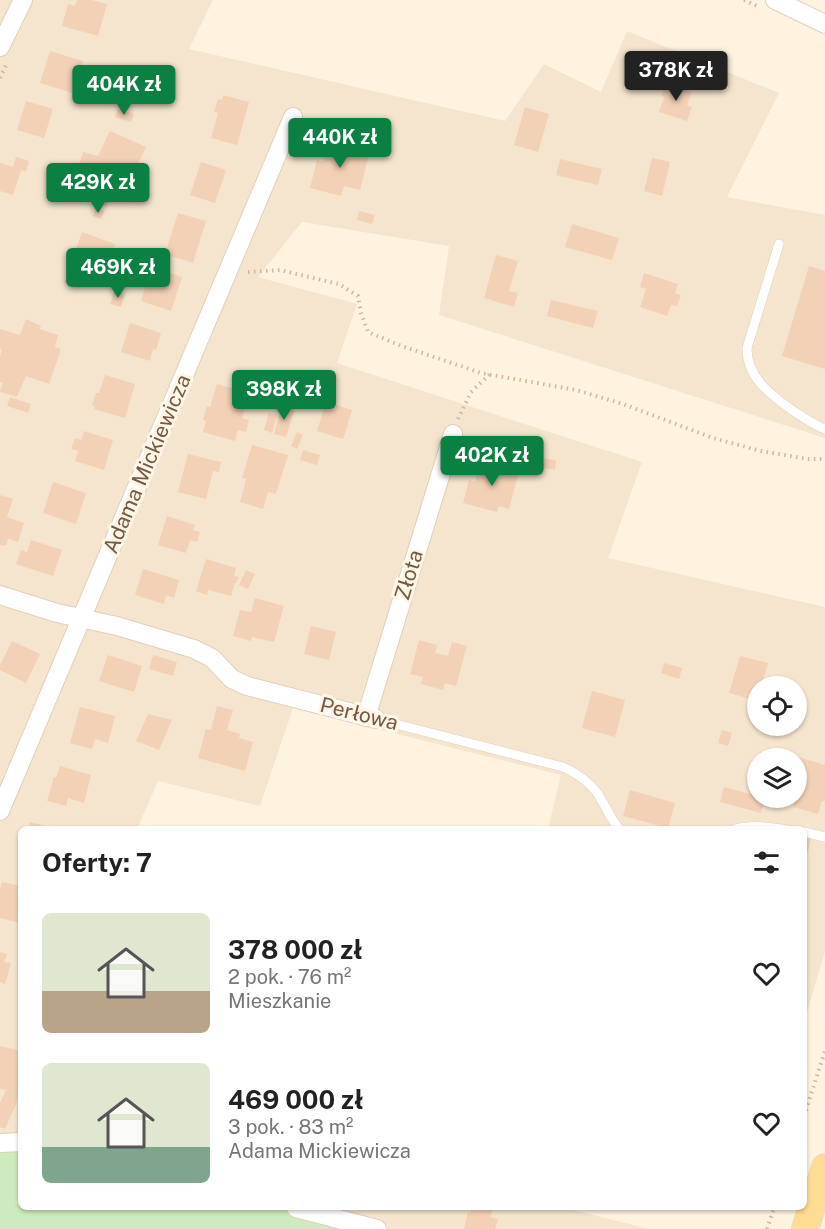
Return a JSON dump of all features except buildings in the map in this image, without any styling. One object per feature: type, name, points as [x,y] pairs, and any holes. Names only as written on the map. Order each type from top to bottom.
[{"type":"main road","points":[[805,1229],[825,1167]]},
{"type":"street","points":[[0,47],[22,0]]},
{"type":"street","points":[[775,0],[825,24]]},
{"type":"street","name":"Adama Mickiewicza","points":[[0,811],[293,117]]},
{"type":"street","name":"Złota","points":[[371,718],[453,434]]},
{"type":"street","name":"Perłowa","points":[[0,595],[57,613],[117,626],[194,649],[212,658],[232,678],[248,686],[371,718]]},
{"type":"street","points":[[0,1143],[18,1142]]},
{"type":"street","points":[[304,1210],[377,1229]]},
{"type":"lane","points":[[779,244],[747,348],[747,359],[769,393],[808,421],[825,429]]},
{"type":"lane","name":"Perłowa","points":[[371,718],[563,767],[577,774],[588,784],[601,799],[617,826]]},
{"type":"lane","points":[[807,833],[825,837]]},
{"type":"path","points":[[227,272],[280,270],[339,284],[358,296],[368,332],[432,357],[481,373],[576,390],[623,404],[713,438],[760,451],[808,459],[825,459]]},
{"type":"path","points":[[453,434],[459,413],[471,392],[490,374]]},
{"type":"path","points":[[807,1107],[825,1051]]},
{"type":"path","points":[[767,1229],[773,1210]]},
{"type":"shaded area","points":[[0,0],[213,0],[189,49],[505,121],[544,64],[601,92],[627,31],[779,93],[727,197],[825,215],[825,438],[439,315],[449,246],[302,222],[258,277],[357,304],[337,363],[642,462],[608,558],[825,607],[825,952],[807,1012],[807,826],[549,826],[561,775],[293,708],[260,806],[158,781],[138,826],[18,826],[18,1150],[0,1149]]},
{"type":"shaded area","points":[[284,1210],[574,1210],[649,1229],[363,1229]]},
{"type":"green space","points":[[0,1149],[18,1150],[18,1210],[284,1210],[363,1229],[0,1229]]}]
